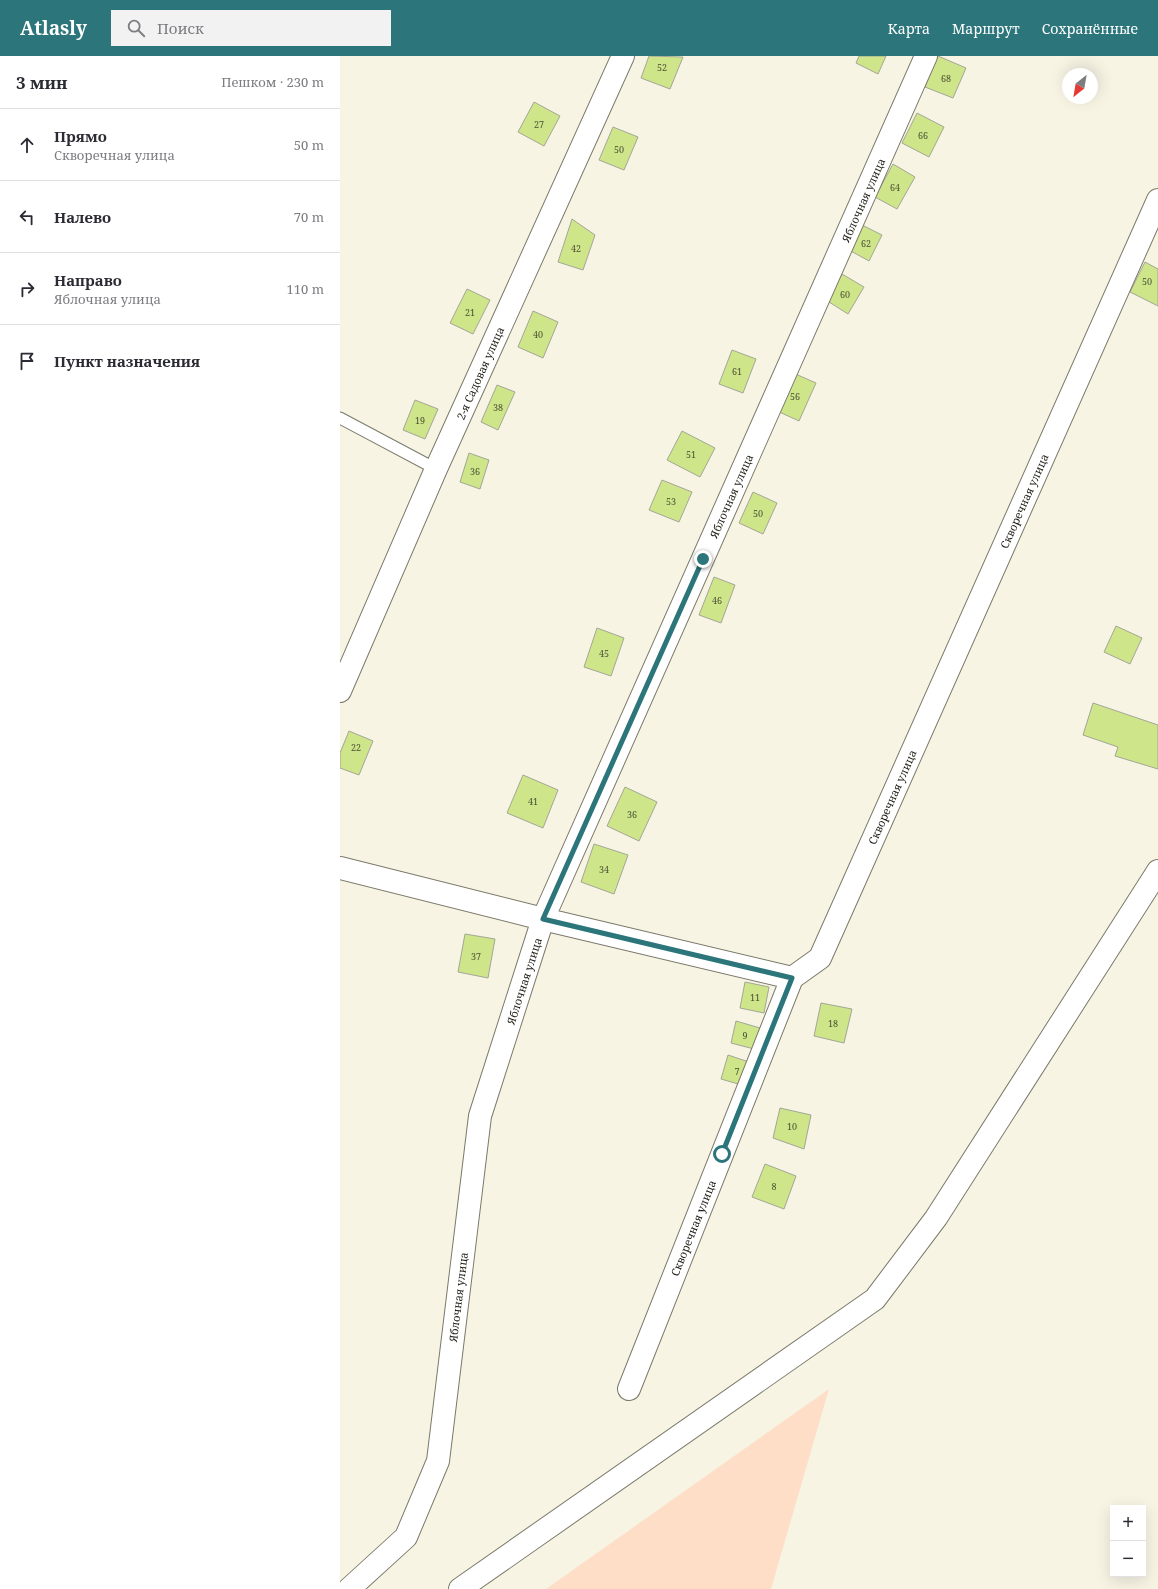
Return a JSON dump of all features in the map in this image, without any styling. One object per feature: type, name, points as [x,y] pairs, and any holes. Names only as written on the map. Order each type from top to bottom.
[{"type":"street","name":"2-я Садовая улица","points":[[340,691],[436,469],[623,56]]},
{"type":"street","name":"Яблочная улица","points":[[349,1589],[406,1537],[438,1461],[480,1116],[543,919],[926,56]]},
{"type":"street","name":"Скворечная улица","points":[[629,1389],[792,978],[820,958],[1158,200]]},
{"type":"street","points":[[340,868],[543,919],[792,978]]},
{"type":"street","points":[[460,1589],[875,1299],[936,1218],[1158,871]]},
{"type":"lane","points":[[340,418],[436,469]]},
{"type":"shaded area","points":[[829,1389],[771,1589],[546,1589]]},
{"type":"building","points":[[649,56],[683,57],[670,89],[641,78]]},
{"type":"building","points":[[859,56],[886,56],[878,74],[856,63]]},
{"type":"building","points":[[938,56],[966,68],[953,98],[925,87]]},
{"type":"building","points":[[534,102],[560,116],[544,146],[518,132]]},
{"type":"building","points":[[917,113],[944,127],[929,157],[902,143]]},
{"type":"building","points":[[613,127],[638,137],[624,170],[599,160]]},
{"type":"building","points":[[893,164],[915,177],[897,209],[875,197]]},
{"type":"building","points":[[572,219],[595,235],[583,270],[558,262]]},
{"type":"building","points":[[862,225],[882,235],[869,261],[849,250]]},
{"type":"building","points":[[1145,262],[1158,269],[1158,306],[1130,292]]},
{"type":"building","points":[[842,274],[864,287],[848,314],[826,300]]},
{"type":"building","points":[[467,289],[490,300],[473,334],[450,323]]},
{"type":"building","points":[[533,311],[558,322],[543,358],[518,347]]},
{"type":"building","points":[[732,350],[756,359],[743,393],[719,384]]},
{"type":"building","points":[[791,372],[816,383],[799,421],[775,410]]},
{"type":"building","points":[[497,385],[515,392],[498,430],[481,422]]},
{"type":"building","points":[[415,400],[438,409],[425,439],[403,430]]},
{"type":"building","points":[[682,431],[715,448],[700,477],[667,460]]},
{"type":"building","points":[[469,453],[489,460],[480,489],[460,482]]},
{"type":"building","points":[[662,480],[692,492],[679,522],[649,510]]},
{"type":"building","points":[[753,492],[777,503],[763,534],[739,523]]},
{"type":"building","points":[[714,577],[735,585],[721,623],[699,615]]},
{"type":"building","points":[[1116,626],[1142,638],[1130,664],[1104,652]]},
{"type":"building","points":[[597,628],[624,638],[611,676],[584,667]]},
{"type":"building","points":[[1093,703],[1158,725],[1158,769],[1115,756],[1118,747],[1083,735]]},
{"type":"building","points":[[349,731],[373,741],[359,775],[340,768],[340,753]]},
{"type":"building","points":[[523,775],[558,790],[543,828],[507,813]]},
{"type":"building","points":[[625,787],[657,802],[639,841],[607,826]]},
{"type":"building","points":[[594,844],[628,855],[614,894],[581,882]]},
{"type":"building","points":[[465,934],[495,939],[488,978],[458,972]]},
{"type":"building","points":[[745,982],[769,987],[764,1013],[740,1008]]},
{"type":"building","points":[[821,1003],[852,1009],[844,1043],[814,1036]]},
{"type":"building","points":[[736,1021],[760,1028],[754,1049],[731,1043]]},
{"type":"building","points":[[728,1055],[752,1063],[745,1086],[721,1079]]},
{"type":"building","points":[[780,1108],[811,1115],[804,1149],[773,1138]]},
{"type":"building","points":[[765,1164],[796,1176],[784,1209],[752,1197]]},
{"type":"route","points":[[703,559],[543,919],[792,978],[722,1154]]}]
